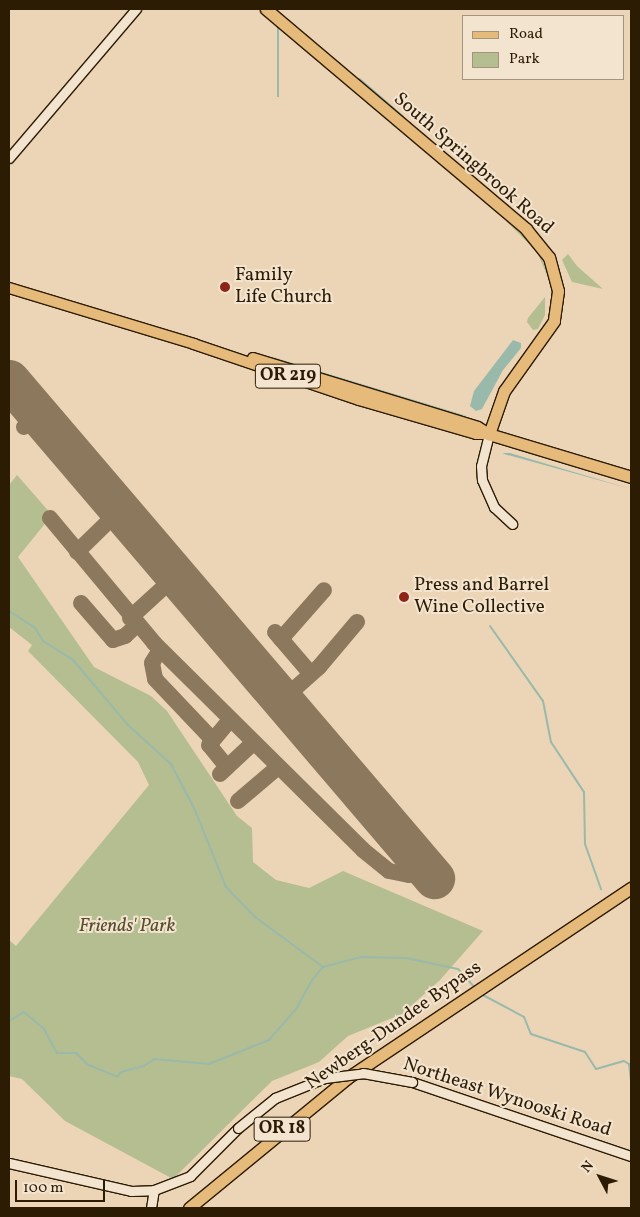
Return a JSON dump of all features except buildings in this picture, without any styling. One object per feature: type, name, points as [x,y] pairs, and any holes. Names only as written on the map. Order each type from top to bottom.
[{"type":"highway","name":"South Springbrook Road","points":[[266,9],[526,230],[549,257],[558,291],[554,321],[506,386],[489,434]]},
{"type":"highway","name":"OR 219","points":[[489,434],[631,477]]},
{"type":"highway","name":"Newberg-Dundee Bypass","points":[[189,1208],[278,1132],[380,1055],[631,888]]},
{"type":"main road","points":[[9,158],[136,9]]},
{"type":"main road","name":"OR 219","points":[[9,288],[194,344],[359,400],[476,434],[489,434]]},
{"type":"main road","points":[[489,434],[481,466],[482,480],[494,507],[512,524]]},
{"type":"main road","name":"Northeast Wynooski Road","points":[[9,1163],[131,1191],[154,1190],[190,1176],[238,1128],[275,1098],[325,1078],[363,1073],[412,1082],[631,1156]]},
{"type":"main road","points":[[151,1208],[154,1190]]},
{"type":"green space","points":[[506,221],[528,239],[538,253],[545,265],[550,282],[537,252]]},
{"type":"green space","points":[[568,254],[577,266],[603,289],[572,282],[562,260]]},
{"type":"green space","points":[[545,297],[545,315],[538,329],[533,330],[527,322],[528,318]]},
{"type":"green space","name":"Friends' Park","points":[[17,475],[52,515],[18,557],[94,667],[151,696],[167,711],[237,816],[252,828],[253,862],[276,880],[309,888],[343,871],[483,931],[440,980],[402,1014],[348,1036],[319,1062],[272,1081],[173,1179],[65,1121],[22,1079],[9,1076],[9,940],[16,946],[149,785],[138,762],[28,651],[32,645],[9,627],[9,485]]},
{"type":"shaded area","points":[[277,9],[279,9],[279,97],[277,97]]},
{"type":"shaded area","points":[[360,78],[404,116],[358,79]]},
{"type":"shaded area","points":[[513,340],[521,343],[521,348],[503,370],[482,409],[476,411],[470,406],[474,391]]},
{"type":"shaded area","points":[[265,356],[276,358],[467,416],[460,415]]},
{"type":"shaded area","points":[[510,453],[631,489],[504,454]]},
{"type":"waterway","points":[[9,611],[35,628],[43,641],[73,660],[127,724],[171,764],[195,810],[226,887],[255,917],[323,967]]},
{"type":"waterway","points":[[490,626],[543,701],[551,742],[584,792],[585,844],[601,889]]},
{"type":"waterway","points":[[9,1021],[24,1012],[44,1029],[57,1053],[76,1053],[87,1064],[117,1077],[121,1072],[144,1066],[154,1059],[209,1064],[269,1040],[296,1009],[312,980],[323,967],[360,957],[406,958],[458,969],[474,987]]},
{"type":"waterway","points":[[481,994],[524,1017],[531,1034],[585,1052],[596,1069],[624,1061],[629,1064],[631,1081]]},
{"type":"taxiway","points":[[24,427],[38,414]]},
{"type":"taxiway","points":[[77,552],[120,510]]},
{"type":"taxiway","points":[[50,518],[154,643],[363,850],[389,871],[409,875],[419,869],[418,859]]},
{"type":"taxiway","points":[[130,618],[176,576]]},
{"type":"taxiway","points":[[281,639],[324,590]]},
{"type":"taxiway","points":[[81,603],[113,640],[125,636],[137,625]]},
{"type":"taxiway","points":[[282,700],[319,667],[357,622]]},
{"type":"taxiway","points":[[275,632],[311,674]]},
{"type":"taxiway","points":[[160,650],[152,663],[155,679],[212,739]]},
{"type":"taxiway","points":[[227,767],[209,745],[230,720]]},
{"type":"taxiway","points":[[220,774],[253,743]]},
{"type":"taxiway","points":[[238,801],[278,767]]},
{"type":"runway","points":[[9,380],[434,878]]},
{"type":"place","name":"Family Life Church","points":[[225,287]]},
{"type":"place","name":"Press and Barrel Wine Collective","points":[[404,597]]}]
